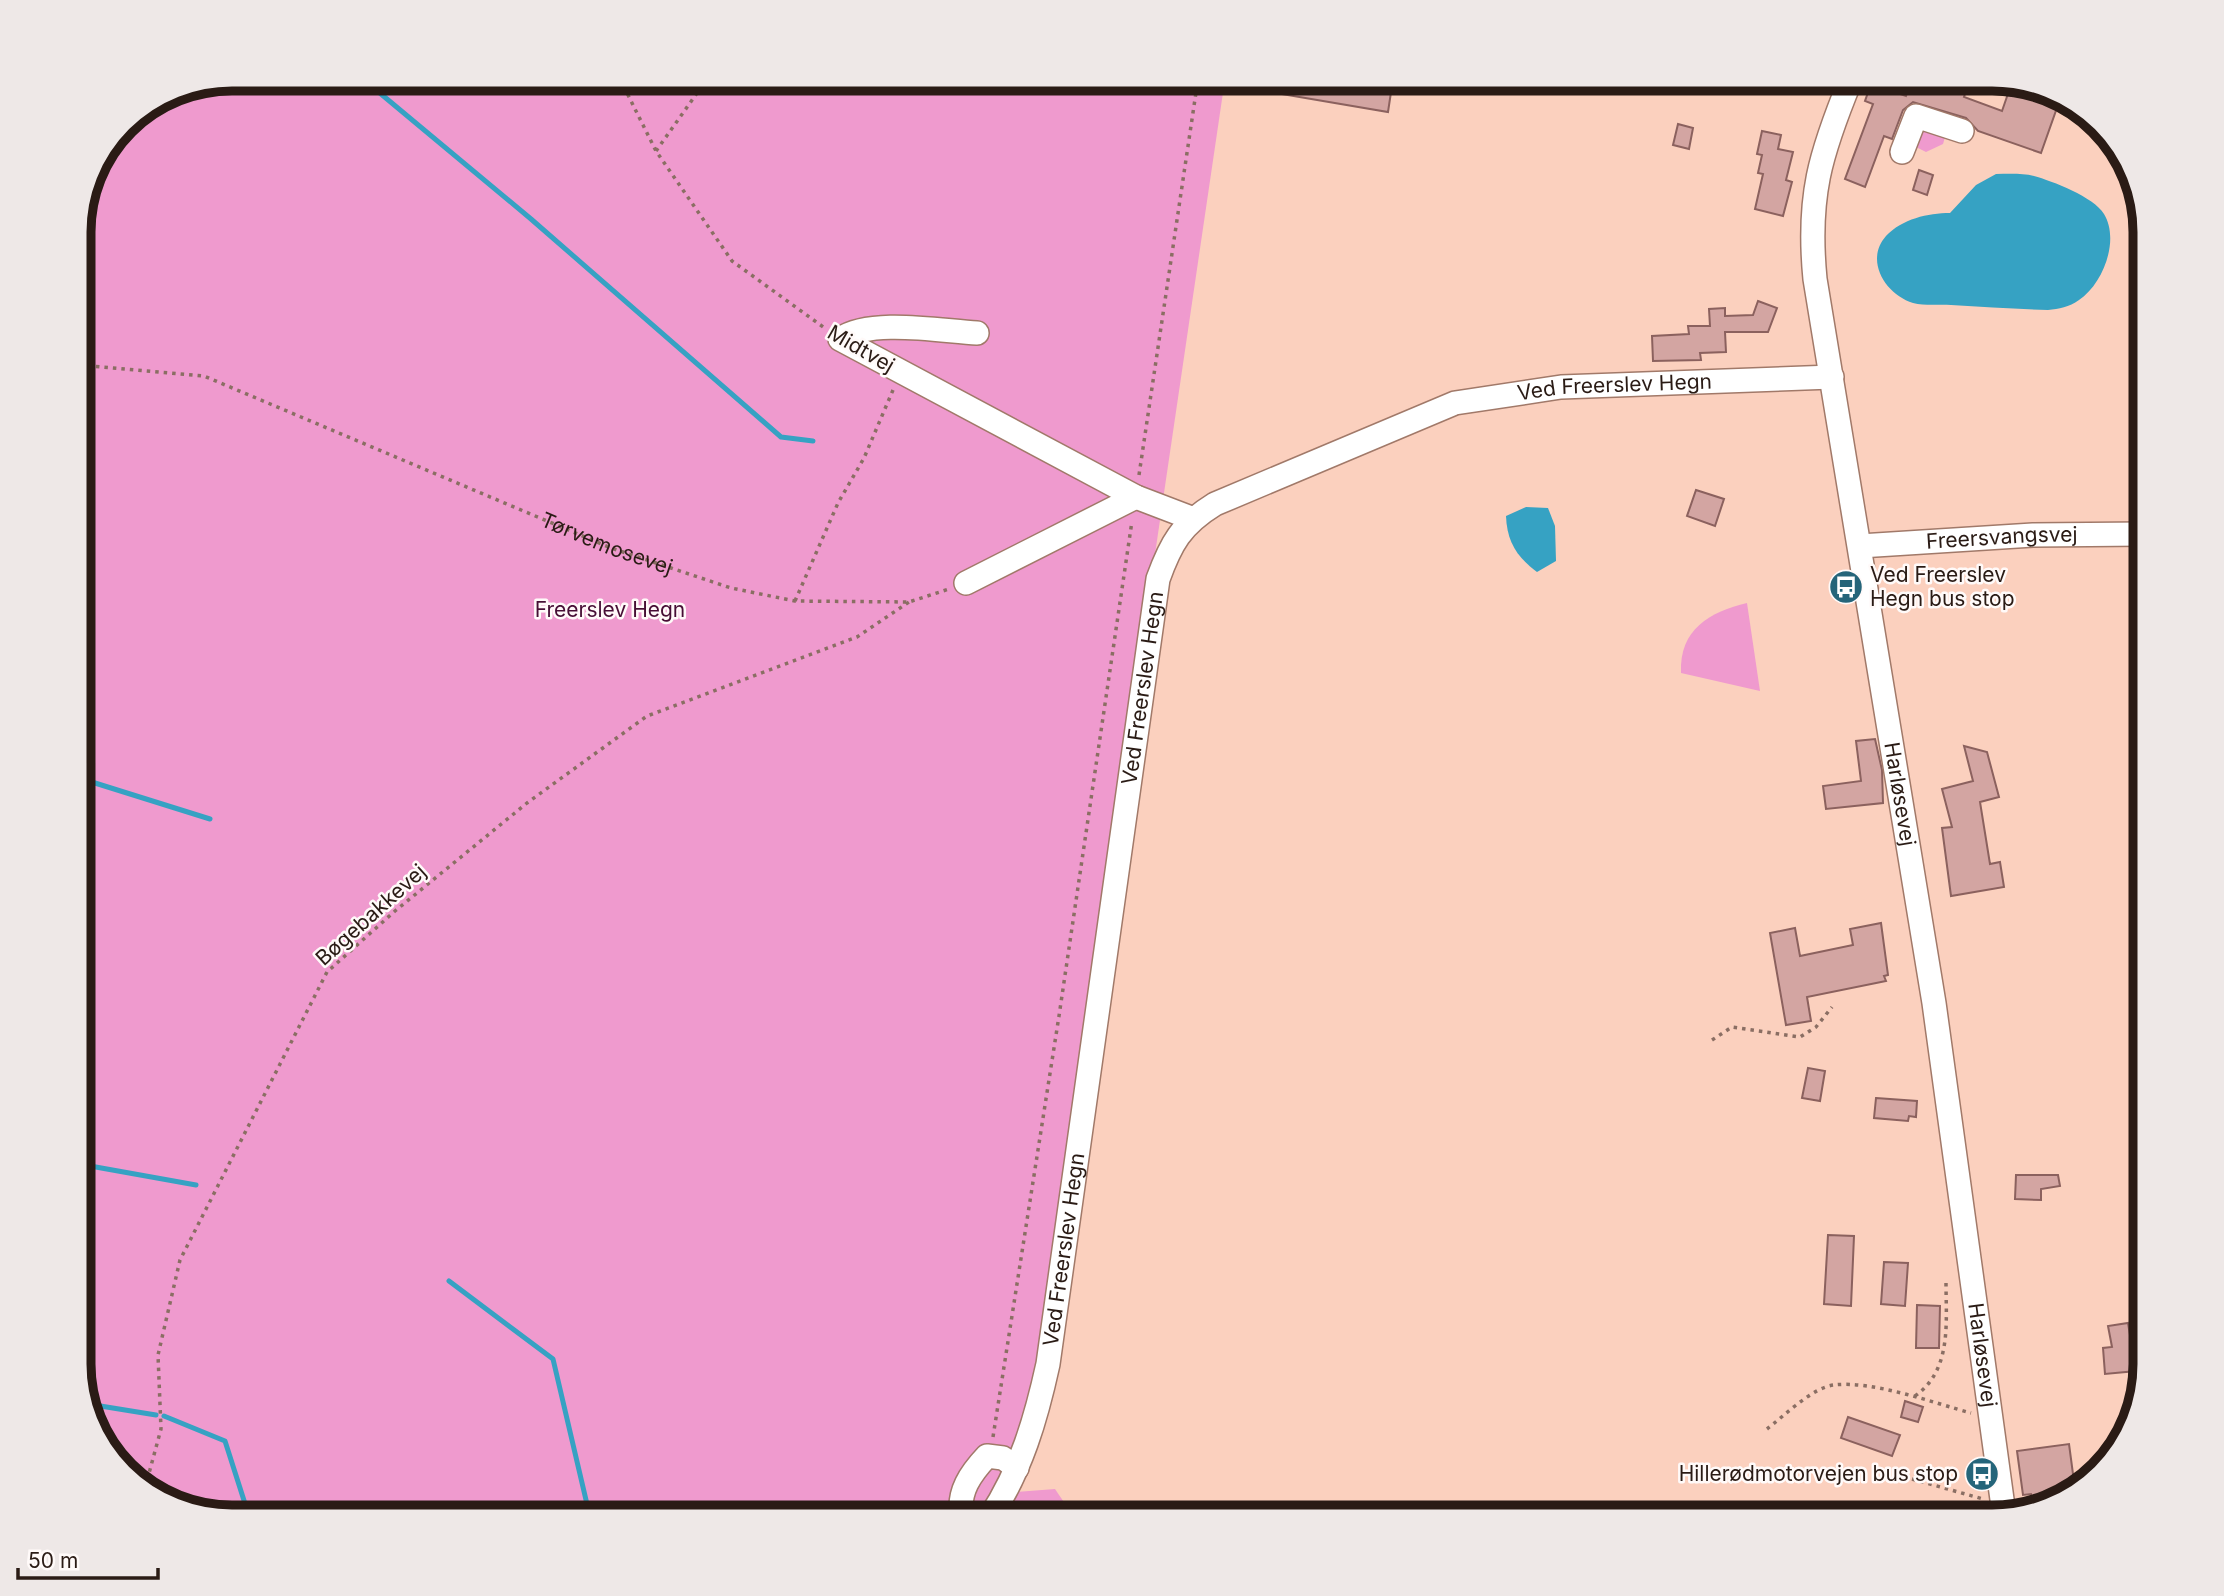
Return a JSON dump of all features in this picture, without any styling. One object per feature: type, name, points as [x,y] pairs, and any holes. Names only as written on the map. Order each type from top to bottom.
[{"type":"street","name":"Harløsevej","points":[[1846,91],[1822,156],[1814,194],[1811,232],[1832,377],[1934,1003],[2003,1504]]},
{"type":"street","points":[[1902,152],[1916,116],[1962,131]]},
{"type":"street","points":[[840,339],[850,332],[897,327],[977,333]]},
{"type":"street","name":"Midtvej","points":[[840,339],[1136,497],[1191,519]]},
{"type":"street","name":"Ved Freerslev Hegn","points":[[997,1505],[1017,1468],[1038,1410],[1048,1364],[1158,579],[1167,555],[1191,519],[1215,504],[1455,403],[1561,387],[1832,377]]},
{"type":"street","points":[[966,583],[1136,497]]},
{"type":"street","name":"Freersvangsvej","points":[[1860,546],[2033,535],[2133,534]]},
{"type":"street","points":[[961,1505],[968,1477],[987,1455],[1003,1458],[1017,1468]]},
{"type":"path","name":"Midtvej","points":[[626,91],[656,151],[732,261],[840,339]]},
{"type":"path","points":[[656,151],[698,91]]},
{"type":"path","points":[[987,1455],[995,1428],[1051,1071],[1196,91]]},
{"type":"path","name":"Tørvemosevej","points":[[91,366],[204,376],[611,548],[731,588],[795,601],[909,602],[966,583]]},
{"type":"path","points":[[795,601],[838,503],[864,458],[893,390],[904,374]]},
{"type":"path","name":"Bøgebakkevej","points":[[148,1477],[161,1429],[158,1355],[180,1260],[327,972],[395,911],[527,803],[647,716],[857,637],[909,602]]},
{"type":"path","points":[[1712,1040],[1732,1027],[1800,1037],[1816,1027],[1832,1007]]},
{"type":"path","points":[[1914,1397],[1928,1387],[1945,1348],[1946,1283]]},
{"type":"path","points":[[1767,1429],[1801,1401],[1833,1384],[1881,1389],[1977,1415],[1989,1415]]},
{"type":"path","points":[[1912,1479],[1992,1505]]},
{"type":"green space","name":"Freerslev Hegn","points":[[223,91],[1223,91],[1032,1389],[1002,1477],[984,1505],[232,1505],[196,1500],[154,1481],[132,1464],[110,1434],[99,1409],[91,1373],[91,223],[102,178],[120,146],[146,120],[162,110],[187,99]]},
{"type":"green space","points":[[1920,127],[1946,134],[1943,144],[1926,152],[1916,147]]},
{"type":"green space","points":[[1747,603],[1760,691],[1681,673],[1685,645],[1699,625],[1721,612]]},
{"type":"green space","points":[[1055,1489],[1066,1505],[1009,1505],[1015,1492]]},
{"type":"water","points":[[1996,174],[2029,175],[2051,182],[2082,196],[2104,214],[2109,225],[2109,248],[2102,273],[2088,293],[2071,304],[2048,310],[1918,304],[1894,293],[1881,276],[1878,266],[1877,256],[1886,236],[1900,225],[1916,218],[1950,213],[1976,185]]},
{"type":"water","points":[[1526,507],[1548,508],[1555,526],[1556,561],[1537,572],[1514,548],[1508,534],[1506,516]]},
{"type":"building","points":[[1264,91],[1391,91],[1388,112]]},
{"type":"building","points":[[1869,91],[1891,91],[1906,96],[1908,91],[1954,91],[2002,111],[2008,92],[2037,99],[2057,108],[2041,153],[1978,131],[1966,118],[1913,102],[1903,110],[1892,139],[1884,136],[1865,187],[1845,179],[1873,104],[1865,101]]},
{"type":"building","points":[[1678,124],[1693,128],[1689,149],[1673,145]]},
{"type":"building","points":[[1762,131],[1781,135],[1778,149],[1793,152],[1786,180],[1792,182],[1783,216],[1755,209],[1763,174],[1758,173],[1762,155],[1757,154]]},
{"type":"building","points":[[1919,170],[1933,175],[1927,195],[1913,190]]},
{"type":"building","points":[[1758,301],[1777,308],[1768,332],[1725,332],[1726,352],[1700,353],[1701,360],[1653,361],[1652,336],[1689,334],[1688,326],[1710,326],[1709,309],[1725,308],[1725,316],[1753,315]]},
{"type":"building","points":[[1696,490],[1724,499],[1715,526],[1687,516]]},
{"type":"building","points":[[1875,739],[1882,770],[1883,803],[1826,809],[1823,786],[1861,781],[1856,741]]},
{"type":"building","points":[[1964,746],[1987,752],[1999,797],[1980,802],[1990,864],[2000,862],[2004,887],[1951,896],[1942,828],[1952,827],[1942,789],[1973,781]]},
{"type":"building","points":[[1881,923],[1888,975],[1884,976],[1886,981],[1807,997],[1811,1021],[1786,1025],[1770,933],[1795,928],[1800,956],[1853,945],[1850,929]]},
{"type":"building","points":[[1808,1068],[1825,1071],[1820,1101],[1802,1098]]},
{"type":"building","points":[[1876,1098],[1917,1101],[1916,1117],[1909,1116],[1908,1121],[1874,1118]]},
{"type":"building","points":[[2016,1175],[2058,1175],[2060,1186],[2041,1189],[2041,1200],[2015,1199]]},
{"type":"building","points":[[1828,1235],[1854,1236],[1851,1306],[1824,1304]]},
{"type":"building","points":[[1884,1262],[1908,1263],[1905,1306],[1881,1304]]},
{"type":"building","points":[[1917,1305],[1940,1306],[1939,1348],[1916,1348]]},
{"type":"building","points":[[2128,1323],[2133,1371],[2105,1374],[2103,1348],[2112,1347],[2108,1326]]},
{"type":"building","points":[[1905,1401],[1923,1407],[1918,1422],[1901,1417]]},
{"type":"building","points":[[1848,1417],[1900,1435],[1892,1456],[1841,1438]]},
{"type":"building","points":[[2069,1444],[2074,1478],[2037,1497],[2032,1498],[2031,1494],[2023,1495],[2017,1451]]},
{"type":"waterway","points":[[377,91],[531,219],[781,437],[813,441]]},
{"type":"waterway","points":[[91,782],[210,819]]},
{"type":"waterway","points":[[91,1166],[196,1185]]},
{"type":"waterway","points":[[449,1281],[553,1359],[587,1505]]},
{"type":"waterway","points":[[98,1406],[156,1415]]},
{"type":"waterway","points":[[164,1416],[225,1441],[245,1505]]},
{"type":"place","name":"Ved Freerslev Hegn bus stop","points":[[1846,587]]},
{"type":"place","name":"Hillerødmotorvejen bus stop","points":[[1982,1474]]}]
